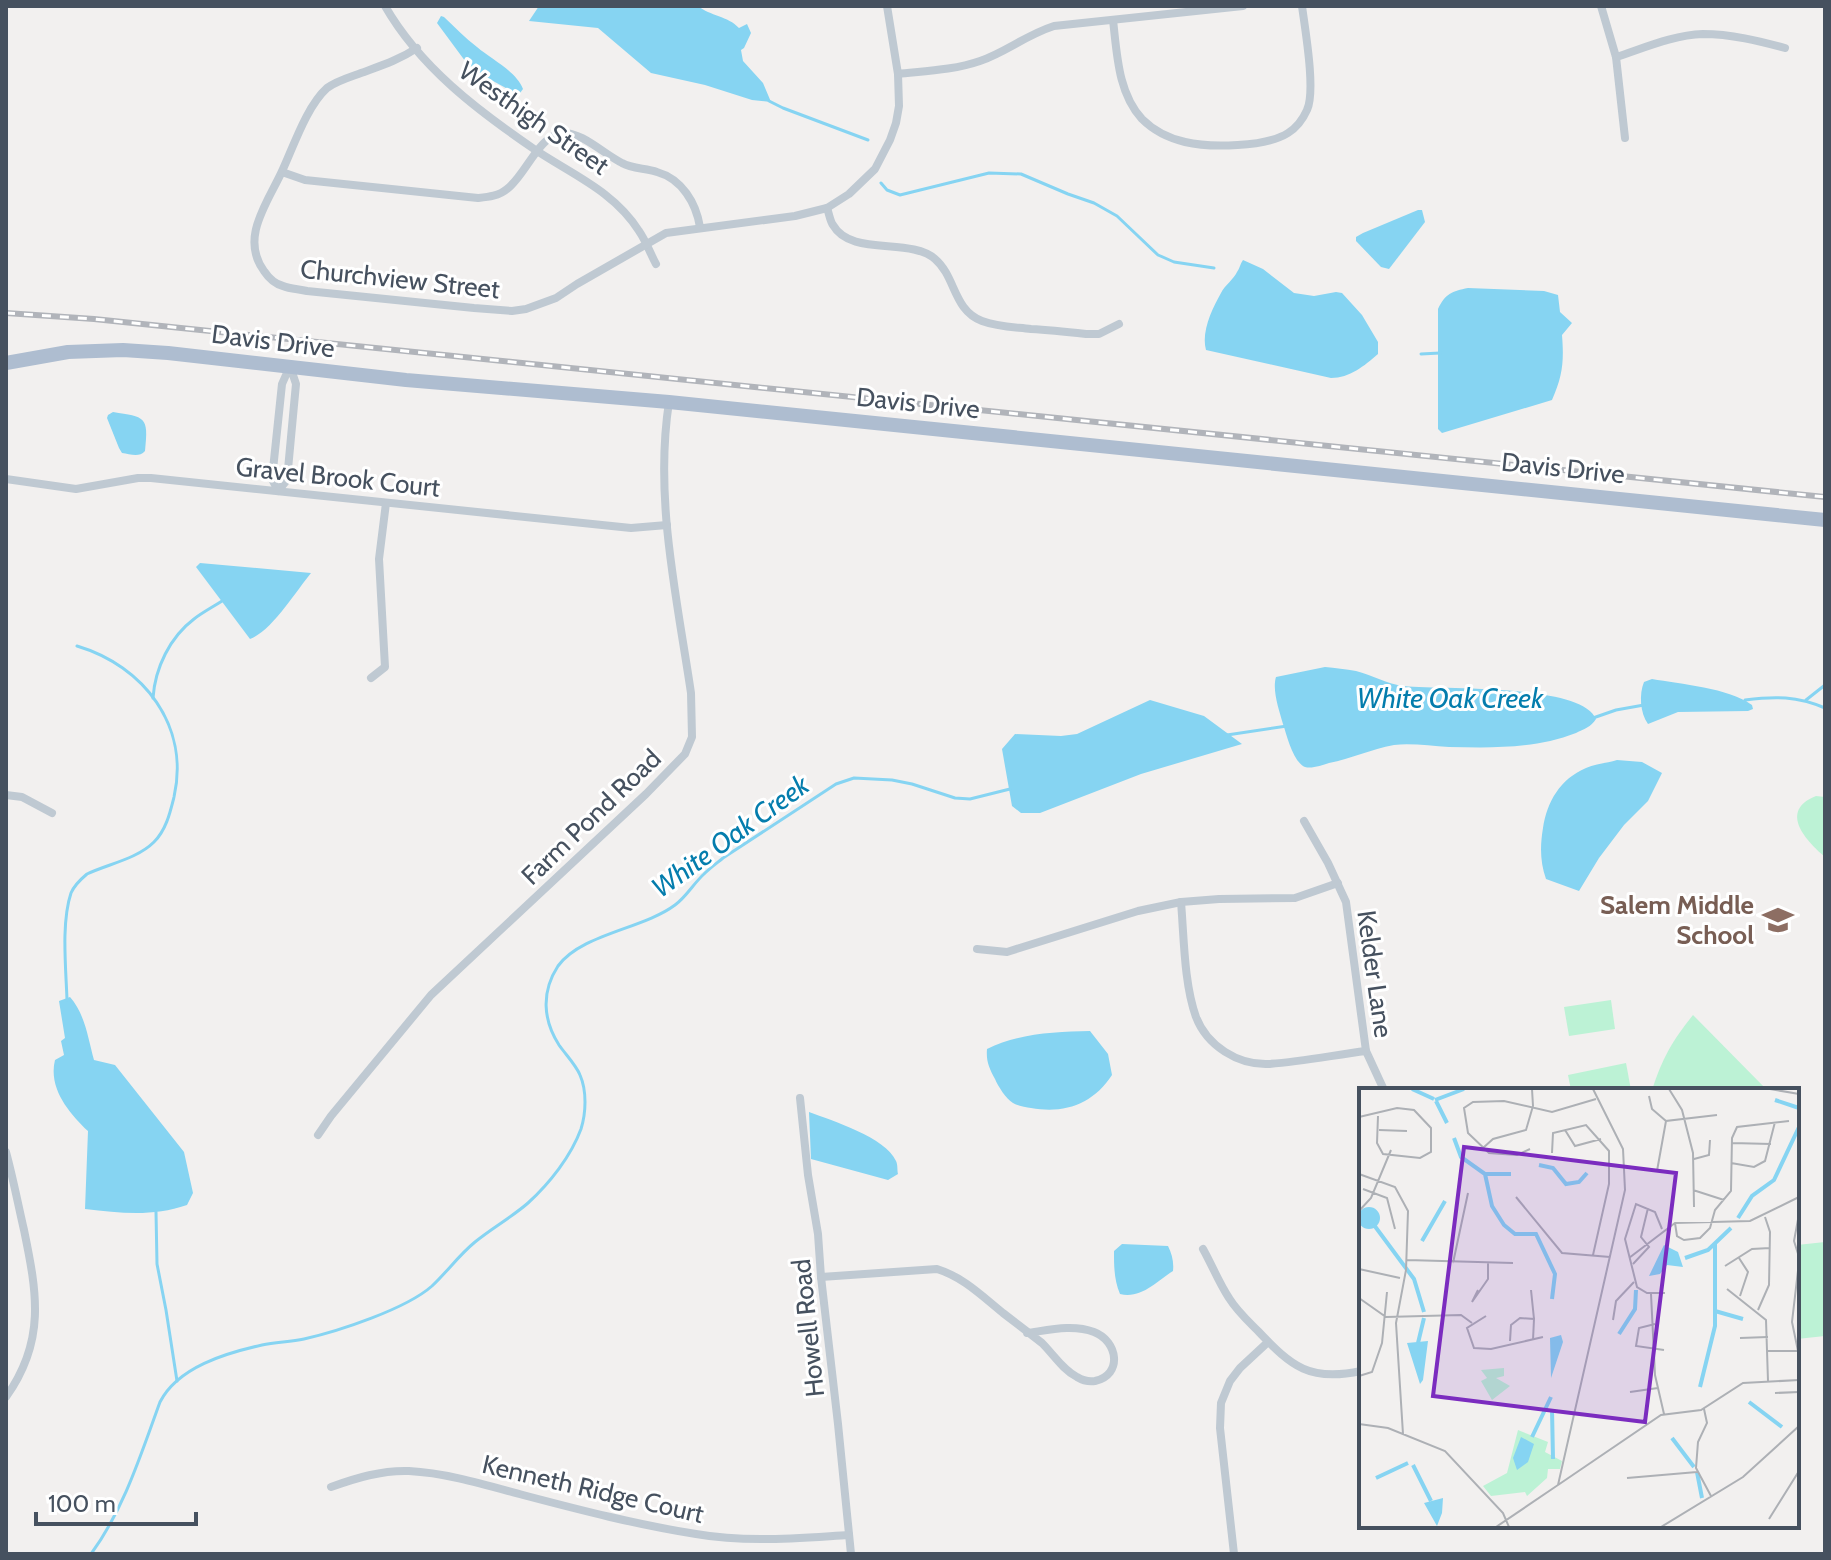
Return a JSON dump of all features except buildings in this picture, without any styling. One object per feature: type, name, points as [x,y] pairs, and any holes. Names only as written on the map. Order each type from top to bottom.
[{"type":"main road","name":"Davis Drive","points":[[6,363],[68,352],[123,350],[406,380],[669,402],[1825,520]]},
{"type":"street","name":"Westhigh Street","points":[[385,6],[438,74],[470,104],[537,151],[603,191],[640,232],[656,264]]},
{"type":"street","name":"Churchview Street","points":[[417,48],[400,59],[341,80],[327,89],[305,118],[256,226],[254,246],[259,264],[268,277],[281,286],[378,299],[512,311],[556,298],[666,233],[795,216],[827,208],[849,194],[875,169],[890,140],[899,106],[898,74],[887,6]]},
{"type":"street","points":[[898,74],[979,61],[1032,33],[1054,26],[1243,6]]},
{"type":"street","points":[[1113,20],[1124,89],[1142,119],[1165,136],[1187,143],[1228,145],[1281,136],[1302,119],[1309,106],[1302,6]]},
{"type":"street","points":[[1601,6],[1616,57],[1625,138]]},
{"type":"street","points":[[1616,57],[1672,39],[1702,34],[1785,48]]},
{"type":"street","points":[[282,172],[316,182],[478,198],[494,196],[508,189],[537,151],[550,138],[561,133],[574,135],[623,164],[668,176],[689,197],[700,227]]},
{"type":"street","points":[[827,208],[833,226],[848,238],[874,246],[917,250],[932,256],[946,272],[963,307],[981,321],[999,326],[1086,334],[1099,334],[1119,324]]},
{"type":"street","points":[[290,366],[296,384],[287,480],[278,491],[272,479],[282,384],[290,366]]},
{"type":"street","name":"Farm Pond Road","points":[[318,1135],[431,995],[685,754],[692,737],[691,693],[667,525],[665,453],[669,402]]},
{"type":"street","name":"Gravel Brook Court","points":[[6,479],[84,489],[138,478],[631,528],[667,525]]},
{"type":"street","points":[[371,678],[385,667],[379,559],[386,503]]},
{"type":"street","points":[[6,795],[22,797],[52,813]]},
{"type":"street","name":"Kelder Lane","points":[[1304,821],[1338,883],[1349,913],[1366,1051],[1383,1088]]},
{"type":"street","points":[[977,949],[1007,952],[1147,908],[1219,899],[1295,898],[1338,883]]},
{"type":"street","points":[[1181,902],[1192,1003],[1200,1026],[1219,1048],[1249,1062],[1267,1064],[1366,1051]]},
{"type":"street","name":"Howell Road","points":[[800,1098],[818,1234],[851,1554]]},
{"type":"street","points":[[6,1152],[36,1300],[28,1355],[6,1397]]},
{"type":"street","points":[[1203,1249],[1229,1297],[1268,1342],[1293,1363],[1311,1372],[1336,1375],[1359,1371]]},
{"type":"street","points":[[821,1277],[937,1269],[950,1273],[963,1280],[1027,1333],[1043,1344],[1079,1379],[1094,1381],[1110,1371],[1114,1351],[1105,1337],[1075,1328],[1027,1333]]},
{"type":"street","points":[[1234,1554],[1220,1428],[1221,1403],[1230,1381],[1240,1368],[1268,1342]]},
{"type":"street","name":"Kenneth Ridge Court","points":[[331,1487],[389,1472],[428,1473],[696,1535],[764,1539],[849,1535]]},
{"type":"green space","points":[[1816,796],[1825,797],[1825,857],[1804,835],[1797,818],[1805,802]]},
{"type":"green space","points":[[1611,1000],[1615,1029],[1569,1036],[1564,1007]]},
{"type":"green space","points":[[1693,1015],[1765,1088],[1653,1088],[1679,1033]]},
{"type":"green space","points":[[1626,1063],[1631,1088],[1571,1088],[1568,1075]]},
{"type":"green space","points":[[1825,1242],[1825,1336],[1799,1339],[1799,1245]]},
{"type":"water","points":[[539,6],[698,6],[739,28],[747,24],[751,33],[741,50],[743,61],[763,83],[771,102],[752,100],[651,73],[598,28],[529,21]]},
{"type":"water","points":[[441,16],[515,77],[523,89],[520,93],[471,69],[437,23]]},
{"type":"water","points":[[1422,210],[1425,222],[1389,269],[1381,267],[1356,241],[1356,237],[1363,233]]},
{"type":"water","points":[[1243,260],[1263,269],[1294,293],[1314,296],[1342,293],[1362,315],[1378,342],[1378,354],[1351,374],[1331,378],[1206,350],[1206,328],[1211,313]]},
{"type":"water","points":[[1468,288],[1544,291],[1558,295],[1560,312],[1572,323],[1562,335],[1562,368],[1552,400],[1442,433],[1438,429],[1438,309],[1450,294]]},
{"type":"water","points":[[113,412],[142,420],[146,431],[143,453],[122,453],[107,418]]},
{"type":"water","points":[[200,563],[311,573],[267,628],[250,639],[196,567]]},
{"type":"water","points":[[1325,667],[1356,671],[1404,686],[1508,690],[1565,699],[1585,707],[1596,719],[1576,733],[1529,745],[1394,745],[1311,768],[1305,767],[1294,754],[1286,735],[1276,700],[1276,677]]},
{"type":"water","points":[[1652,679],[1731,694],[1752,705],[1753,709],[1678,712],[1648,724],[1642,709],[1641,692],[1644,682]]},
{"type":"water","points":[[1150,700],[1204,716],[1242,744],[1141,774],[1040,813],[1021,813],[1012,806],[1002,749],[1015,734],[1077,734]]},
{"type":"water","points":[[1617,760],[1642,762],[1662,773],[1648,801],[1624,825],[1579,891],[1546,879],[1542,835],[1545,818],[1556,792],[1577,773]]},
{"type":"water","points":[[70,997],[83,1019],[94,1060],[115,1065],[184,1152],[193,1193],[187,1205],[149,1213],[85,1209],[88,1131],[62,1099],[57,1090],[54,1070],[55,1060],[64,1055],[61,1041],[65,1038],[59,1001]]},
{"type":"water","points":[[1090,1031],[1108,1054],[1112,1075],[1087,1100],[1067,1108],[1043,1109],[1015,1104],[1002,1092],[990,1068],[987,1049],[1037,1034]]},
{"type":"water","points":[[809,1112],[881,1144],[896,1161],[898,1174],[888,1180],[811,1159]]},
{"type":"water","points":[[1122,1244],[1168,1246],[1173,1271],[1142,1292],[1120,1294],[1115,1278],[1114,1251]]},
{"type":"waterway","points":[[769,101],[868,140]]},
{"type":"waterway","points":[[881,183],[887,190],[900,195],[989,173],[1021,174],[1094,203],[1117,216],[1158,255],[1174,262],[1214,268]]},
{"type":"waterway","points":[[1421,354],[1440,353]]},
{"type":"waterway","points":[[153,698],[161,665],[171,644],[185,626],[222,601]]},
{"type":"waterway","points":[[67,1000],[65,932],[71,893],[87,874],[139,853],[158,837],[171,809],[177,771],[175,746],[157,702],[123,668],[77,646]]},
{"type":"waterway","points":[[1806,700],[1825,685]]},
{"type":"waterway","name":"White Oak Creek","points":[[1745,703],[1745,700],[1786,698],[1825,708]]},
{"type":"waterway","name":"White Oak Creek","points":[[1593,718],[1644,705]]},
{"type":"waterway","name":"White Oak Creek","points":[[1227,735],[1287,726]]},
{"type":"waterway","name":"White Oak Creek","points":[[91,1554],[122,1500],[160,1402],[178,1379],[204,1363],[233,1352],[335,1331],[406,1303],[432,1286],[469,1247],[528,1203],[552,1178],[577,1139],[585,1109],[580,1075],[559,1045],[547,1016],[549,986],[558,966],[568,955],[581,946],[675,905],[723,858],[836,784],[854,778],[892,780],[955,798],[970,799],[1010,789]]},
{"type":"waterway","points":[[156,1212],[157,1264],[177,1381]]},
{"type":"railway","points":[[6,313],[94,319],[1825,497]]},
{"type":"place","name":"Salem Middle School","points":[[1778,920]]}]
